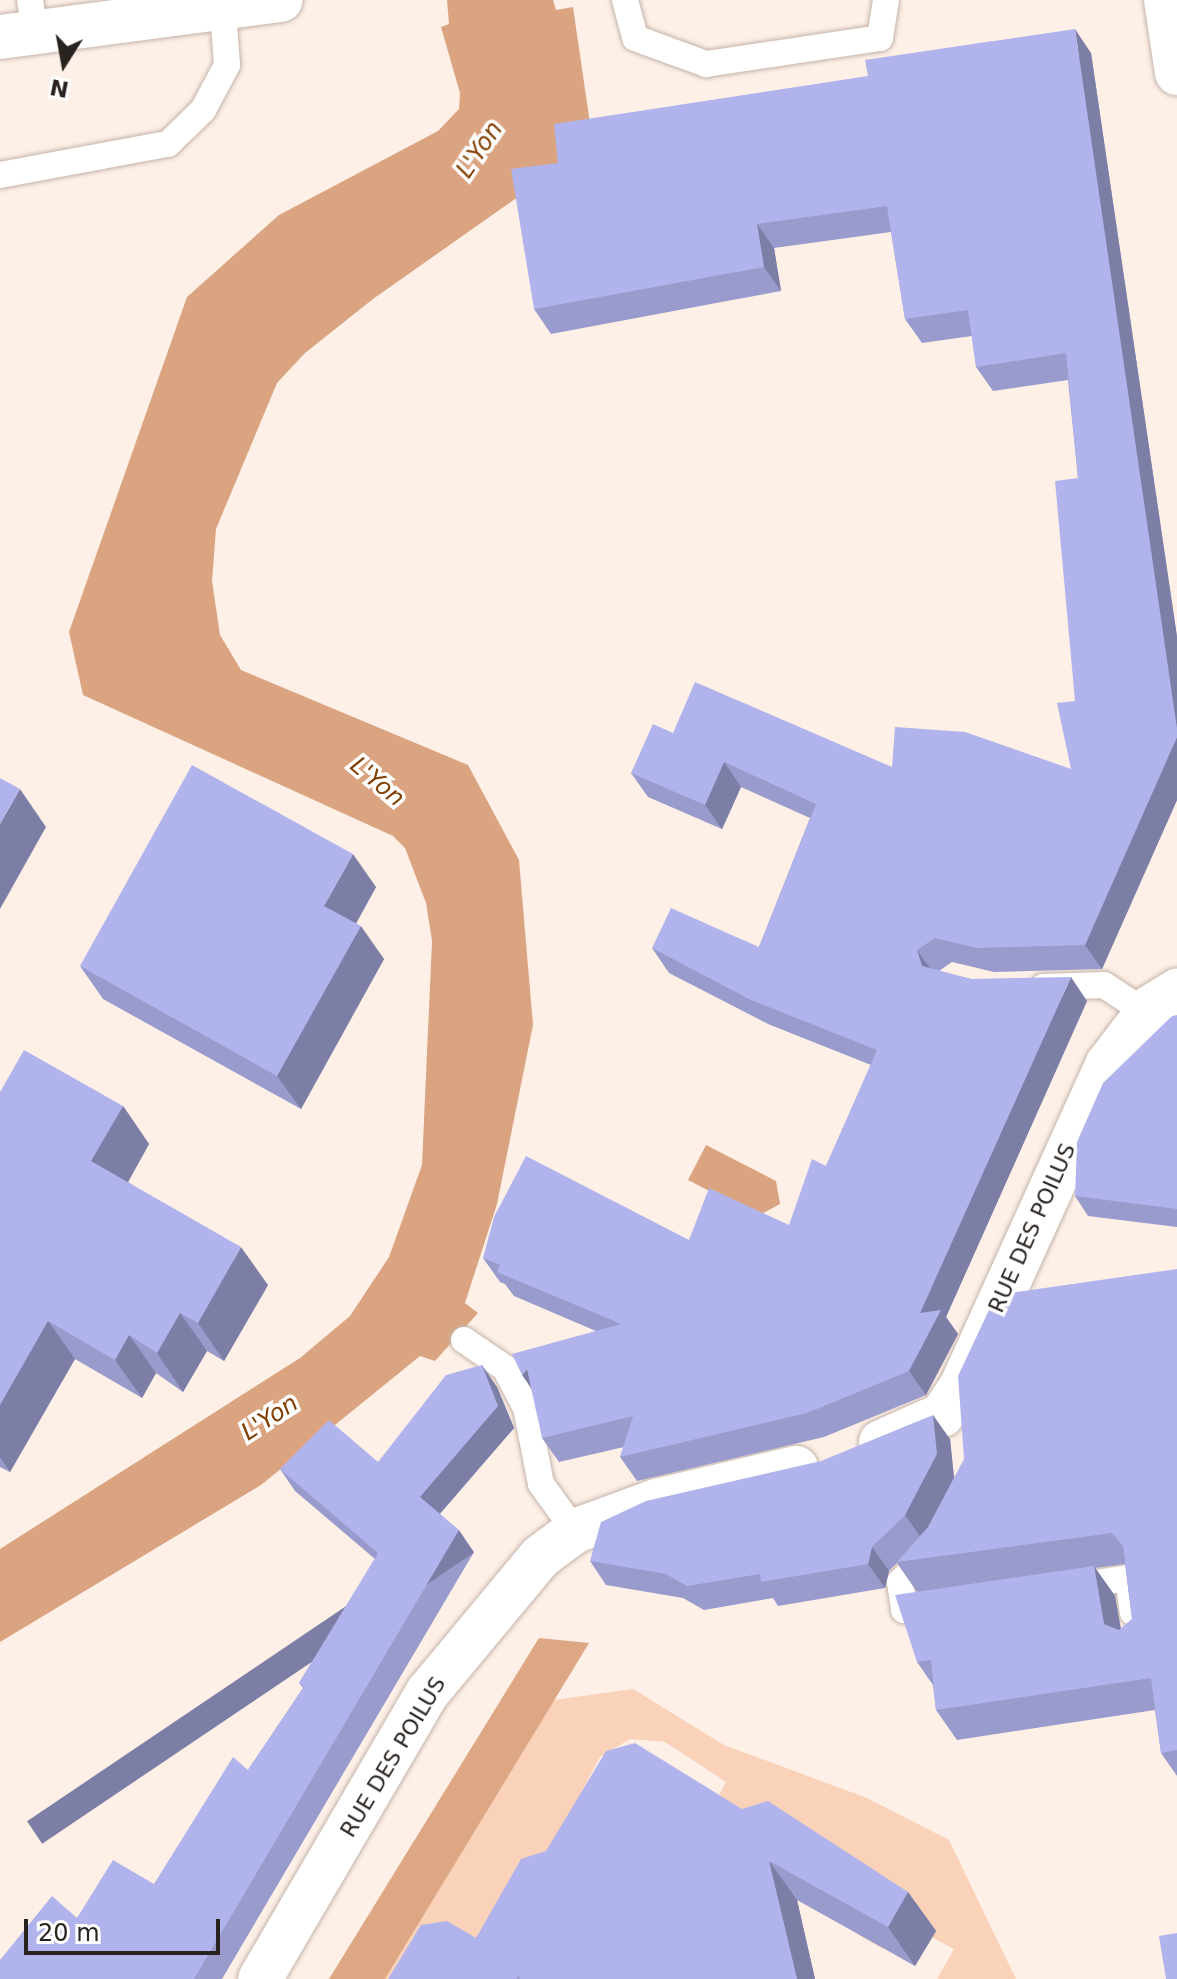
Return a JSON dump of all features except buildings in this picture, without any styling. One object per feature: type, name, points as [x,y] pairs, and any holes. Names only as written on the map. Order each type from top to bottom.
[{"type":"street","points":[[22,23],[223,10],[281,0]]},
{"type":"street","points":[[1166,0],[1177,73]]},
{"type":"street","name":"RUE DES POILUS","points":[[260,1979],[428,1692],[520,1579],[575,1531],[687,1491],[839,1459],[942,1415],[961,1387],[1107,1065],[1162,1002]]},
{"type":"lane","points":[[625,0],[635,38],[706,64],[880,38],[886,0]]},
{"type":"lane","points":[[0,175],[168,144],[203,110],[227,65],[223,10]]},
{"type":"lane","points":[[1024,987],[1104,985],[1162,1002]]},
{"type":"lane","points":[[464,1340],[505,1368],[526,1408],[541,1484],[575,1531]]},
{"type":"lane","points":[[961,1387],[965,1434]]},
{"type":"lane","points":[[942,1535],[900,1582],[904,1610],[949,1604]]},
{"type":"lane","points":[[1038,1591],[1128,1578],[1138,1644]]},
{"type":"shaded area","points":[[539,1638],[589,1643],[385,1979],[329,1979]]},
{"type":"shaded area","points":[[633,1689],[724,1745],[867,1798],[949,1840],[1016,1979],[937,1979],[954,1949],[903,1922],[883,1949],[857,1934],[872,1905],[713,1806],[726,1782],[665,1742],[630,1739],[600,1757],[564,1825],[565,1882],[428,1979],[385,1979],[554,1700]]},
{"type":"water","name":"L'Yon","points":[[447,0],[553,0],[556,10],[573,7],[593,144],[373,299],[305,353],[277,383],[216,529],[212,581],[220,635],[241,670],[468,765],[519,860],[533,1025],[497,1204],[465,1303],[478,1313],[435,1361],[420,1356],[261,1485],[0,1642],[0,1549],[300,1358],[350,1316],[389,1257],[422,1165],[432,941],[426,903],[405,848],[393,836],[83,695],[69,632],[187,297],[279,215],[438,131],[459,109],[460,93],[441,27],[449,24]]},
{"type":"water","points":[[706,1145],[776,1181],[780,1204],[758,1216],[688,1180]]}]
